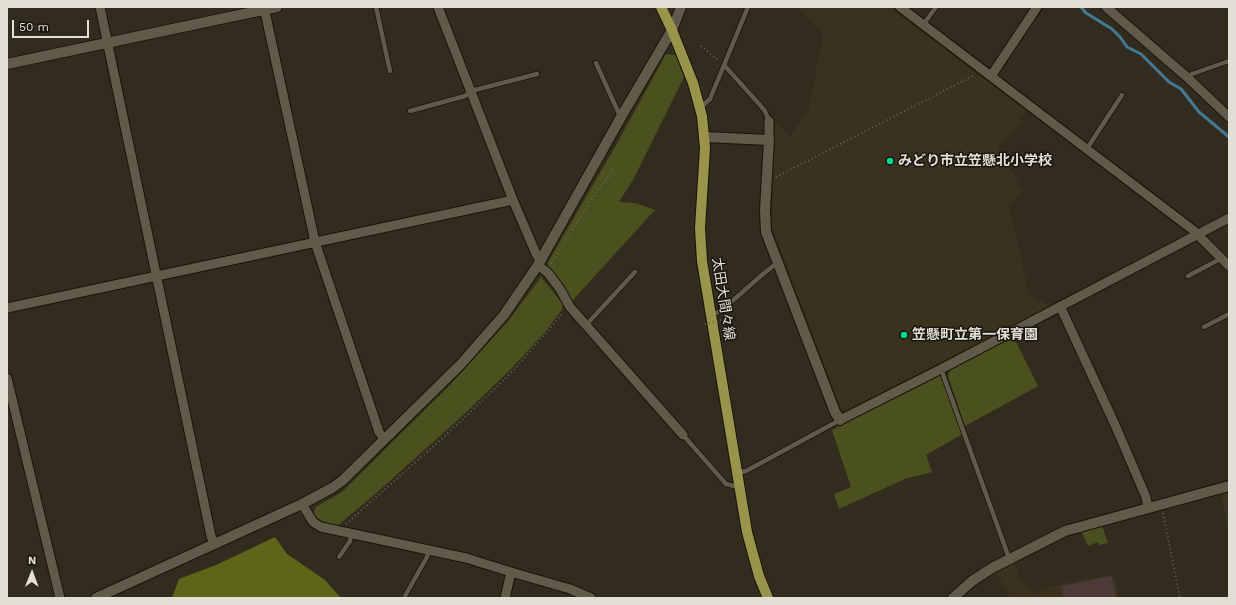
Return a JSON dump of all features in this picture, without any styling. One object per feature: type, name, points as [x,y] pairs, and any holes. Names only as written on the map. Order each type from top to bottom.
[{"type":"main road","name":"太田大間々線","points":[[661,7],[693,82],[701,107],[705,137],[700,228],[708,319],[751,548],[759,576],[768,598]]},
{"type":"street","points":[[100,7],[155,275],[209,528],[214,543]]},
{"type":"street","points":[[7,64],[107,44],[265,8],[277,7]]},
{"type":"street","points":[[438,7],[513,200],[537,256],[570,307],[683,435]]},
{"type":"street","points":[[96,598],[323,494],[342,481],[461,364],[504,315],[542,262],[621,117],[672,30],[681,7]]},
{"type":"street","points":[[900,7],[1198,234],[1229,266]]},
{"type":"street","points":[[991,76],[1037,7]]},
{"type":"street","points":[[1106,7],[1188,78],[1229,117]]},
{"type":"street","points":[[265,8],[315,242],[379,432],[384,439]]},
{"type":"street","points":[[769,121],[765,222],[766,232],[835,412],[840,420],[941,369],[1229,218]]},
{"type":"street","points":[[705,137],[769,140]]},
{"type":"street","points":[[7,308],[155,275],[513,200]]},
{"type":"street","points":[[1060,306],[1116,427],[1146,497],[1148,508]]},
{"type":"street","points":[[7,378],[10,400],[60,598]]},
{"type":"street","points":[[953,598],[982,574],[1009,558],[1065,531],[1229,486]]},
{"type":"street","points":[[302,504],[306,512],[317,525],[347,533],[466,558],[580,592],[591,598]]},
{"type":"street","points":[[505,598],[511,572]]},
{"type":"lane","points":[[376,7],[390,71]]},
{"type":"lane","points":[[701,107],[710,99],[748,7]]},
{"type":"lane","points":[[923,26],[936,7]]},
{"type":"lane","points":[[1188,78],[1192,74],[1229,61]]},
{"type":"lane","points":[[596,63],[621,117]]},
{"type":"lane","points":[[724,65],[765,111],[769,121]]},
{"type":"lane","points":[[410,111],[537,74]]},
{"type":"lane","points":[[1086,150],[1122,95]]},
{"type":"lane","points":[[1188,276],[1222,258]]},
{"type":"lane","points":[[708,319],[722,312],[777,263]]},
{"type":"lane","points":[[586,325],[634,272]]},
{"type":"lane","points":[[1204,327],[1229,314]]},
{"type":"lane","points":[[941,369],[1009,558]]},
{"type":"lane","points":[[737,473],[746,471],[840,420]]},
{"type":"lane","points":[[683,435],[726,484],[734,486],[739,485]]},
{"type":"lane","points":[[339,557],[350,541],[347,533]]},
{"type":"lane","points":[[405,596],[427,558],[429,550]]},
{"type":"path","points":[[701,46],[724,65]]},
{"type":"path","points":[[774,181],[775,178],[978,73]]},
{"type":"path","points":[[542,262],[550,265],[553,264],[598,189],[614,168]]},
{"type":"path","points":[[347,533],[348,521],[446,435],[513,371],[562,313],[570,307]]},
{"type":"path","points":[[708,319],[721,320]]},
{"type":"path","points":[[1161,504],[1180,598]]},
{"type":"shaded area","name":"みどり市立笠懸北小学校","points":[[796,7],[890,7],[1026,111],[1020,118],[1024,121],[998,147],[1023,191],[1009,205],[1029,294],[1050,306],[845,411],[841,409],[772,226],[775,124],[777,123],[790,137],[809,109],[823,33]]},
{"type":"shaded area","points":[[1229,492],[1229,536],[1221,494]]},
{"type":"shaded area","points":[[1013,562],[1020,578],[1028,589],[1034,593],[1051,586],[1114,574],[1119,598],[1011,598],[995,571]]},
{"type":"green space","points":[[666,54],[676,55],[684,77],[634,178],[619,202],[635,203],[655,210],[571,302],[566,295],[565,287],[548,266],[548,262],[615,147]]},
{"type":"green space","points":[[541,277],[563,304],[561,311],[545,332],[512,368],[460,418],[374,495],[336,527],[320,522],[313,513],[316,507],[342,492],[450,385],[509,320]]},
{"type":"green space","points":[[1013,336],[1038,386],[965,426],[948,376],[951,368]]},
{"type":"green space","points":[[937,375],[941,377],[961,435],[926,455],[932,472],[905,479],[839,509],[834,494],[851,487],[832,430]]},
{"type":"green space","points":[[1102,526],[1108,543],[1099,545],[1098,542],[1088,546],[1081,531]]},
{"type":"green space","points":[[275,537],[287,554],[325,580],[341,598],[172,598],[179,579],[216,565]]},
{"type":"building","points":[[1112,576],[1116,598],[1063,598],[1061,586]]},
{"type":"waterway","points":[[1081,7],[1086,13],[1112,29],[1127,47],[1141,54],[1169,82],[1181,89],[1199,112],[1229,137]]},
{"type":"place","name":"みどり市立笠懸北小学校","points":[[890,161]]},
{"type":"place","name":"笠懸町立第一保育園","points":[[904,335]]}]
